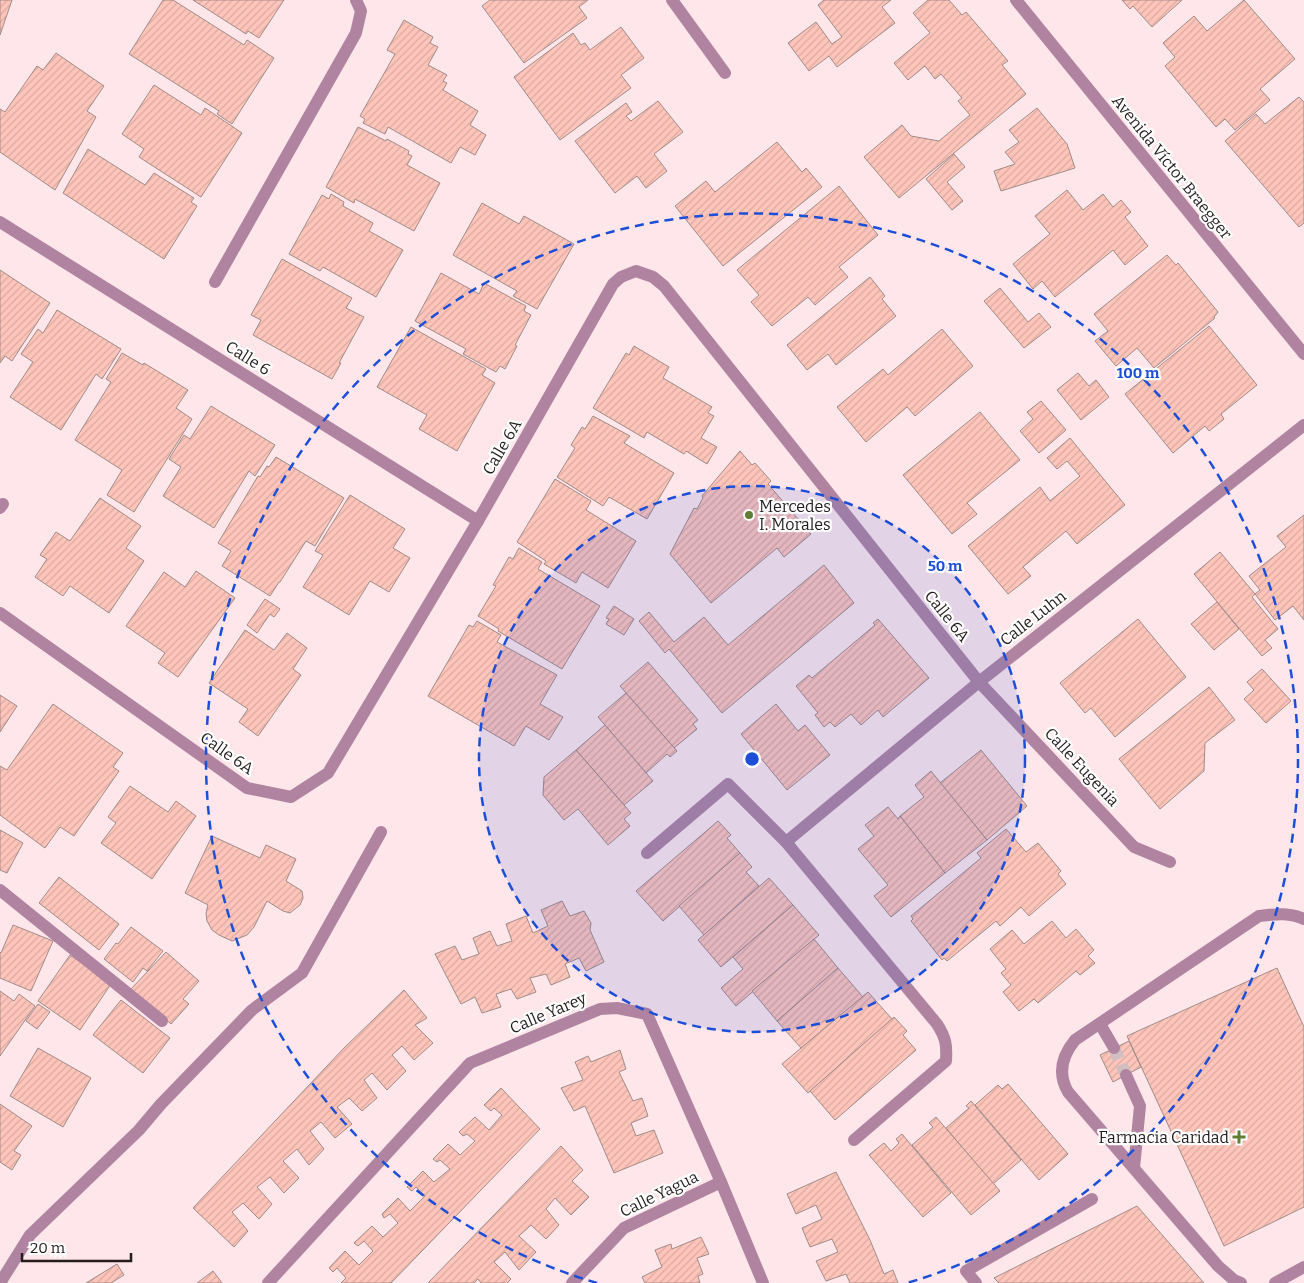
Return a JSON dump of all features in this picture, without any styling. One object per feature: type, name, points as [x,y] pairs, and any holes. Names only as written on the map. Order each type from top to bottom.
[{"type":"street","points":[[215,282],[356,33],[361,11],[356,0]]},
{"type":"street","points":[[672,0],[725,73]]},
{"type":"street","name":"Avenida Víctor Braegger","points":[[1016,0],[1304,354]]},
{"type":"street","name":"Calle 6","points":[[0,222],[478,521]]},
{"type":"street","name":"Calle 6A","points":[[0,613],[247,788],[291,797],[328,773],[478,521],[613,284],[621,276],[636,271],[654,278],[664,286],[978,682]]},
{"type":"street","name":"Calle Luhn","points":[[786,842],[978,682],[1304,425]]},
{"type":"street","name":"Calle Eugenia","points":[[978,682],[1134,847],[1170,862]]},
{"type":"street","points":[[646,853],[728,784],[786,842],[937,1024],[945,1036],[947,1047],[946,1061],[854,1140]]},
{"type":"street","points":[[0,1283],[30,1235],[139,1130],[161,1104],[252,1010],[302,973],[381,832]]},
{"type":"street","points":[[0,890],[162,1021]]},
{"type":"street","points":[[1241,1283],[1234,1280],[1218,1266],[1068,1092],[1063,1083],[1061,1068],[1066,1051],[1075,1040],[1259,916],[1279,913],[1294,914],[1304,919]]},
{"type":"street","name":"Calle Yarey","points":[[268,1282],[470,1063],[600,1009],[617,1008],[646,1014],[721,1182],[763,1283]]},
{"type":"street","points":[[1100,1024],[1114,1048]]},
{"type":"street","points":[[1126,1075],[1140,1106],[1134,1168]]},
{"type":"street","name":"Calle Yagua","points":[[572,1283],[624,1228],[721,1182]]},
{"type":"street","points":[[976,1283],[966,1271],[1092,1199]]},
{"type":"street","points":[[1274,1283],[1304,1267]]},
{"type":"building","points":[[0,0],[12,0],[0,35]]},
{"type":"building","points":[[163,0],[173,0],[244,45],[247,40],[274,58],[232,124],[217,114],[219,111],[129,54]]},
{"type":"building","points":[[193,0],[284,0],[259,38],[248,31],[246,34]]},
{"type":"building","points":[[490,0],[588,0],[579,7],[587,18],[524,63],[482,6]]},
{"type":"building","points":[[824,0],[891,0],[882,7],[895,23],[837,67],[829,56],[809,71],[788,43],[816,22],[832,44],[842,37],[818,5]]},
{"type":"building","points":[[928,0],[949,0],[962,15],[966,12],[1008,61],[1002,65],[1026,94],[899,198],[864,157],[902,125],[911,136],[939,141],[970,115],[958,101],[962,98],[941,74],[935,79],[925,66],[908,80],[894,63],[930,33],[913,13]]},
{"type":"building","points":[[1122,0],[1182,0],[1152,27],[1133,6],[1130,9]]},
{"type":"building","points":[[1244,0],[1295,59],[1260,89],[1270,100],[1235,130],[1225,119],[1216,127],[1165,66],[1175,57],[1163,43],[1194,16],[1207,31]]},
{"type":"building","points":[[404,20],[433,37],[430,43],[438,47],[428,65],[447,75],[443,81],[447,83],[443,90],[478,111],[470,125],[486,135],[475,155],[460,147],[451,163],[388,127],[385,134],[363,123],[365,119],[360,116],[395,54],[387,50]]},
{"type":"building","points":[[621,27],[644,58],[621,75],[631,88],[560,140],[514,77],[573,33],[581,45],[585,43],[590,50]]},
{"type":"building","points":[[56,53],[104,86],[87,111],[96,117],[55,190],[0,152],[0,109],[5,112],[37,66],[43,70]]},
{"type":"building","points":[[154,85],[201,115],[205,108],[242,133],[201,197],[139,157],[144,149],[122,134]]},
{"type":"building","points":[[1299,97],[1304,102],[1304,223],[1299,227],[1225,141],[1256,114],[1265,124]]},
{"type":"building","points":[[658,101],[683,132],[654,154],[667,171],[646,188],[637,176],[615,193],[575,141],[626,103],[632,112],[626,116],[631,121]]},
{"type":"building","points":[[1037,108],[1067,144],[1075,168],[1001,191],[994,171],[1015,164],[1005,152],[1019,142],[1009,130]]},
{"type":"building","points":[[358,127],[409,151],[408,154],[412,156],[407,165],[440,183],[414,231],[355,199],[354,203],[326,187]]},
{"type":"building","points":[[777,142],[802,172],[806,168],[822,187],[723,266],[675,206],[706,181],[715,192]]},
{"type":"building","points":[[88,149],[145,185],[154,173],[194,198],[191,202],[197,206],[164,259],[63,193]]},
{"type":"building","points":[[954,154],[965,167],[947,182],[963,201],[952,210],[926,179]]},
{"type":"building","points":[[839,186],[878,235],[839,267],[848,277],[815,305],[808,297],[772,326],[751,302],[759,295],[737,270]]},
{"type":"building","points":[[1067,190],[1083,210],[1103,194],[1113,207],[1121,200],[1131,212],[1125,217],[1148,246],[1125,265],[1113,250],[1055,297],[1042,281],[1033,289],[1013,264],[1050,234],[1035,216]]},
{"type":"building","points":[[331,194],[344,202],[343,206],[373,223],[369,231],[403,250],[376,297],[323,267],[320,271],[289,254],[322,195],[329,199]]},
{"type":"building","points":[[482,203],[519,224],[524,216],[574,244],[537,309],[513,296],[517,291],[453,255]]},
{"type":"building","points":[[1167,255],[1176,265],[1178,263],[1218,312],[1215,318],[1154,368],[1137,348],[1116,366],[1095,341],[1108,331],[1094,314]]},
{"type":"building","points":[[282,259],[352,298],[346,308],[364,317],[332,379],[253,335],[261,320],[251,315]]},
{"type":"building","points":[[0,270],[50,303],[12,361],[5,356],[0,363]]},
{"type":"building","points":[[441,273],[479,294],[484,283],[526,306],[524,311],[531,315],[505,369],[500,366],[496,372],[463,354],[466,349],[415,321]]},
{"type":"building","points":[[870,277],[885,296],[882,299],[896,316],[836,365],[828,354],[807,370],[787,345]]},
{"type":"building","points":[[1000,288],[1028,322],[1039,313],[1051,327],[1024,348],[984,301]]},
{"type":"building","points":[[57,310],[121,349],[102,379],[96,374],[61,430],[10,397],[33,362],[21,354],[38,329],[43,333]]},
{"type":"building","points":[[1209,326],[1257,385],[1221,414],[1224,419],[1209,431],[1205,426],[1173,453],[1125,394]]},
{"type":"building","points":[[411,327],[486,369],[482,375],[495,383],[457,451],[419,429],[427,415],[377,387]]},
{"type":"building","points":[[942,329],[973,366],[915,416],[907,407],[866,442],[837,407],[883,369],[888,375]]},
{"type":"building","points":[[634,346],[669,367],[663,378],[712,407],[708,413],[714,416],[701,438],[717,447],[707,464],[686,451],[684,454],[647,432],[644,438],[593,408],[626,353],[629,355]]},
{"type":"building","points":[[122,353],[143,365],[144,363],[188,390],[176,408],[192,419],[134,512],[107,495],[122,470],[75,440],[111,382],[106,379]]},
{"type":"building","points":[[1078,373],[1089,386],[1096,380],[1109,397],[1081,420],[1057,390]]},
{"type":"building","points":[[1041,401],[1066,430],[1039,453],[1020,431],[1033,419],[1027,412]]},
{"type":"building","points":[[211,406],[275,445],[255,476],[249,471],[214,528],[163,496],[181,467],[169,459],[184,435],[190,439]]},
{"type":"building","points":[[980,412],[1020,460],[967,503],[977,514],[952,534],[903,475]]},
{"type":"building","points":[[593,416],[630,436],[624,443],[674,473],[647,519],[609,497],[603,506],[557,477],[575,448],[571,445],[582,427],[585,429]]},
{"type":"building","points":[[1070,438],[1125,505],[1077,544],[1066,531],[1023,567],[1031,576],[1008,594],[968,546],[1040,487],[1050,501],[1080,476],[1067,461],[1057,469],[1047,458]]},
{"type":"building","points":[[740,451],[752,465],[755,463],[771,481],[768,484],[811,534],[784,557],[777,548],[711,603],[670,554],[694,508],[697,509],[703,498],[702,496]]},
{"type":"building","points":[[276,457],[344,498],[315,546],[306,541],[270,596],[222,566],[231,551],[218,543],[258,476],[260,477]]},
{"type":"building","points":[[555,479],[591,501],[586,510],[636,541],[608,588],[582,572],[576,583],[544,564],[546,561],[517,542]]},
{"type":"building","points":[[350,495],[405,529],[393,548],[410,558],[389,592],[370,581],[349,615],[303,587],[323,555],[315,551]]},
{"type":"building","points":[[100,498],[141,526],[126,548],[144,561],[109,613],[70,586],[63,596],[35,577],[47,559],[40,555],[56,532],[70,541]]},
{"type":"building","points":[[1304,515],[1304,620],[1293,606],[1275,620],[1255,594],[1260,590],[1249,576],[1286,547],[1277,536]]},
{"type":"building","points":[[519,548],[542,562],[538,569],[600,606],[562,669],[498,631],[499,629],[478,616],[496,586],[493,585],[509,557],[513,559]]},
{"type":"building","points":[[1220,552],[1255,594],[1252,597],[1278,629],[1265,640],[1272,648],[1262,656],[1194,574]]},
{"type":"building","points":[[824,565],[854,603],[722,713],[669,649],[665,653],[639,621],[649,612],[674,642],[704,617],[728,645]]},
{"type":"building","points":[[196,571],[235,598],[178,677],[158,663],[165,653],[126,626],[164,572],[185,587]]},
{"type":"building","points":[[265,599],[280,609],[274,617],[270,614],[257,633],[247,625]]},
{"type":"building","points":[[1217,602],[1239,629],[1214,650],[1191,624]]},
{"type":"building","points":[[614,606],[634,619],[624,635],[606,624],[609,619],[606,618]]},
{"type":"building","points":[[878,619],[929,678],[883,717],[878,710],[861,725],[851,714],[835,727],[830,722],[824,727],[815,715],[818,713],[796,686],[809,675],[812,678],[875,625],[873,623]]},
{"type":"building","points":[[1138,619],[1186,677],[1115,737],[1091,708],[1085,713],[1060,683]]},
{"type":"building","points":[[477,621],[501,635],[497,642],[557,675],[540,704],[563,717],[549,740],[526,726],[514,746],[428,696],[469,625],[473,627]]},
{"type":"building","points":[[245,630],[274,650],[287,633],[307,648],[293,669],[301,675],[258,736],[239,722],[248,709],[209,683]]},
{"type":"building","points":[[648,662],[698,720],[693,724],[697,729],[674,748],[620,686]]},
{"type":"building","points":[[1262,669],[1291,701],[1266,723],[1244,699],[1254,690],[1247,682]]},
{"type":"building","points":[[1209,687],[1235,720],[1205,743],[1204,771],[1160,809],[1119,759]]},
{"type":"building","points":[[626,693],[677,751],[670,757],[667,754],[646,773],[598,717]]},
{"type":"building","points":[[0,695],[17,706],[0,732]]},
{"type":"building","points":[[53,704],[123,753],[113,767],[119,771],[74,836],[60,827],[45,848],[0,815],[0,766],[7,770]]},
{"type":"building","points":[[776,704],[798,731],[805,725],[830,755],[787,790],[741,734]]},
{"type":"building","points":[[605,725],[653,781],[624,805],[576,750]]},
{"type":"building","points":[[576,750],[631,813],[624,819],[630,826],[608,845],[578,809],[564,820],[543,795],[544,777]]},
{"type":"building","points":[[981,750],[1027,806],[987,840],[940,783]]},
{"type":"building","points":[[931,771],[987,840],[945,873],[900,816],[924,797],[915,785]]},
{"type":"building","points":[[130,786],[168,812],[176,801],[196,816],[152,879],[101,843],[116,823],[108,817]]},
{"type":"building","points":[[888,807],[898,819],[900,816],[945,873],[891,917],[874,896],[888,885],[858,849],[874,836],[865,825]]},
{"type":"building","points":[[718,821],[731,835],[727,838],[740,853],[663,921],[636,891]]},
{"type":"building","points":[[1006,829],[1026,852],[1038,843],[1061,871],[1058,874],[1066,884],[1029,916],[1021,907],[1000,926],[996,921],[947,961],[944,958],[942,960],[911,921],[913,919],[911,916],[981,858],[977,853]]},
{"type":"building","points":[[0,830],[23,843],[7,873],[0,870]]},
{"type":"building","points":[[212,836],[260,858],[266,845],[296,859],[286,881],[302,891],[303,898],[300,905],[290,913],[267,901],[254,927],[247,935],[232,941],[212,930],[207,921],[208,905],[185,893]]},
{"type":"building","points":[[740,853],[752,867],[746,872],[759,886],[704,935],[679,906]]},
{"type":"building","points":[[59,877],[119,924],[99,950],[39,903]]},
{"type":"building","points":[[769,878],[793,905],[721,967],[698,940]]},
{"type":"building","points":[[562,901],[570,916],[584,911],[591,923],[590,930],[604,962],[586,971],[579,958],[565,964],[570,977],[551,985],[546,974],[530,978],[536,992],[517,999],[511,989],[496,994],[501,1007],[482,1013],[475,997],[461,1004],[435,954],[455,946],[462,960],[479,954],[473,938],[490,931],[497,946],[512,941],[506,924],[526,916],[533,933],[548,926],[541,910]]},
{"type":"building","points":[[793,905],[819,935],[736,1006],[721,988],[743,969],[733,957]]},
{"type":"building","points":[[1052,921],[1066,938],[1076,929],[1094,950],[1088,956],[1095,963],[1080,975],[1076,971],[1038,1003],[1034,999],[1019,1011],[1003,992],[1011,985],[1001,973],[1006,969],[990,949],[1012,930],[1024,944]]},
{"type":"building","points":[[13,925],[53,941],[31,991],[0,978],[0,952]]},
{"type":"building","points":[[131,927],[163,951],[147,971],[143,968],[133,982],[104,959]]},
{"type":"building","points":[[814,939],[838,968],[777,1021],[752,991]]},
{"type":"building","points":[[166,952],[199,981],[183,999],[189,1004],[171,1024],[131,989]]},
{"type":"building","points":[[70,955],[111,984],[80,1030],[38,1001]]},
{"type":"building","points":[[838,968],[863,997],[801,1048],[777,1021]]},
{"type":"building","name":"Farmacia Caridad","points":[[1277,968],[1304,1027],[1304,1207],[1224,1246],[1127,1036]]},
{"type":"building","points":[[404,990],[427,1018],[415,1025],[433,1043],[414,1060],[402,1046],[392,1055],[406,1071],[387,1090],[372,1073],[364,1080],[377,1098],[362,1111],[349,1098],[337,1107],[352,1124],[335,1138],[321,1122],[310,1131],[324,1149],[309,1165],[297,1149],[283,1161],[299,1178],[284,1193],[270,1177],[257,1187],[272,1204],[259,1219],[243,1203],[232,1212],[248,1231],[234,1247],[193,1208],[344,1048]]},
{"type":"building","points":[[0,991],[14,1001],[19,994],[35,1006],[0,1056]]},
{"type":"building","points":[[868,992],[892,1019],[808,1093],[782,1064]]},
{"type":"building","points":[[121,1000],[170,1038],[143,1073],[93,1035]]},
{"type":"building","points":[[38,1004],[50,1012],[37,1029],[26,1021]]},
{"type":"building","points":[[894,1017],[907,1031],[903,1035],[916,1050],[835,1120],[810,1091]]},
{"type":"building","points":[[1129,1041],[1141,1067],[1113,1082],[1100,1055]]},
{"type":"building","points":[[38,1048],[91,1078],[63,1127],[10,1096]]},
{"type":"building","points":[[620,1050],[626,1069],[619,1072],[633,1101],[642,1098],[648,1116],[631,1123],[636,1136],[654,1130],[663,1153],[614,1173],[585,1106],[574,1111],[561,1088],[583,1080],[575,1062],[588,1056],[591,1062]]},
{"type":"building","points":[[1008,1084],[1068,1154],[1039,1180],[975,1105],[998,1085],[1002,1089]]},
{"type":"building","points":[[501,1088],[540,1129],[391,1283],[341,1283],[346,1278],[337,1268],[333,1272],[329,1268],[345,1251],[359,1265],[373,1251],[364,1241],[358,1246],[354,1243],[372,1226],[383,1237],[398,1223],[390,1214],[384,1218],[382,1214],[398,1198],[410,1211],[425,1196],[416,1187],[412,1191],[407,1187],[423,1171],[434,1182],[450,1169],[440,1160],[437,1162],[433,1159],[448,1144],[460,1155],[475,1141],[467,1134],[463,1136],[459,1132],[475,1117],[489,1130],[502,1115],[494,1108],[491,1111],[484,1105]]},
{"type":"building","points":[[971,1101],[1021,1160],[993,1184],[946,1128],[969,1108],[966,1106]]},
{"type":"building","points":[[0,1104],[32,1126],[14,1151],[21,1155],[12,1170],[0,1162]]},
{"type":"building","points":[[936,1117],[1000,1191],[971,1215],[912,1145],[933,1127],[929,1123]]},
{"type":"building","points":[[902,1134],[951,1193],[923,1217],[869,1155],[884,1143],[891,1151],[899,1143],[896,1139]]},
{"type":"building","points":[[561,1146],[583,1170],[572,1181],[589,1197],[571,1215],[555,1198],[546,1209],[559,1225],[546,1239],[531,1225],[519,1236],[536,1252],[519,1270],[505,1252],[494,1262],[511,1279],[507,1283],[481,1283],[478,1279],[474,1283],[428,1283]]},
{"type":"building","points":[[836,1172],[870,1240],[884,1274],[893,1270],[898,1283],[850,1283],[846,1274],[826,1281],[816,1261],[838,1252],[832,1239],[810,1247],[802,1228],[822,1219],[816,1205],[796,1214],[787,1194]]},
{"type":"building","points":[[1137,1206],[1204,1283],[999,1283],[994,1278]]},
{"type":"building","points":[[701,1237],[709,1254],[697,1258],[703,1274],[698,1276],[700,1283],[645,1283],[642,1277],[662,1267],[655,1250],[671,1244],[672,1249]]},
{"type":"building","points":[[117,1264],[124,1275],[111,1283],[86,1283]]},
{"type":"building","points":[[213,1271],[222,1283],[197,1283]]},
{"type":"tunnel","points":[[1114,1048],[1126,1075]]},
{"type":"place","name":"Mercedes I. Morales","points":[[749,515]]},
{"type":"place","name":"Farmacia Caridad","points":[[1239,1137]]}]
